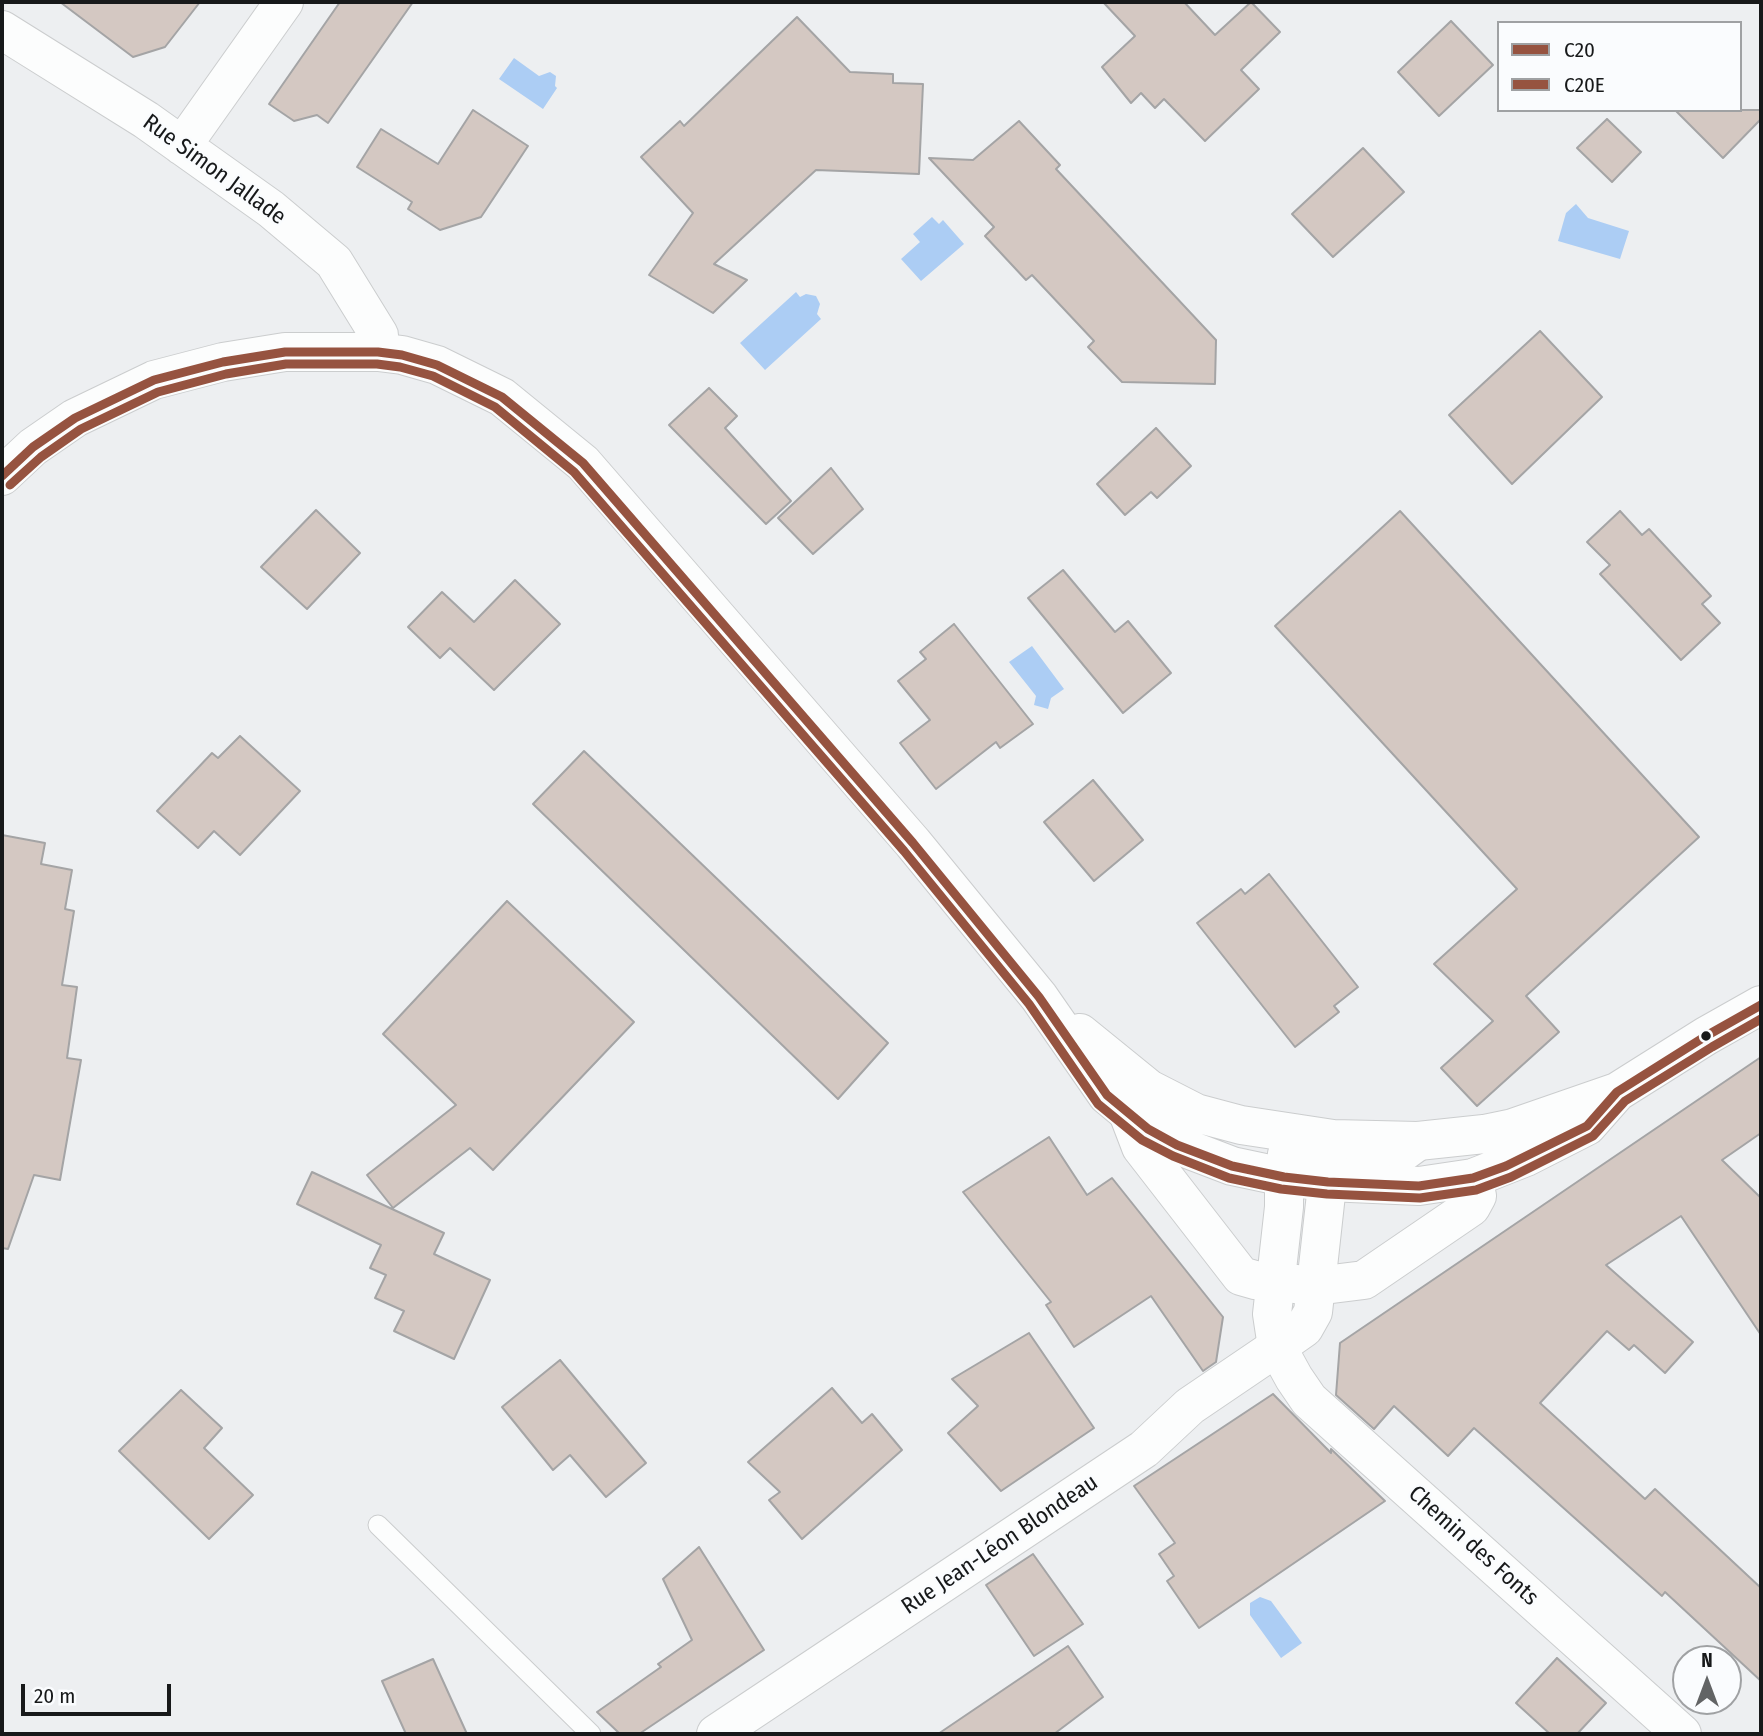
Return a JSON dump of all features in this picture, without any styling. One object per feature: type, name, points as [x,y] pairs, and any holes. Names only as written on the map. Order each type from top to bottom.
[{"type":"main road","points":[[182,146],[284,2]]},
{"type":"main road","name":"Rue Simon Jallade","points":[[2,30],[146,120],[271,209],[334,262],[379,335],[378,352]]},
{"type":"main road","points":[[2,476],[33,447],[75,418],[154,380],[223,362],[285,352],[378,352],[421,359],[502,397],[583,463],[913,843],[1040,997],[1107,1095],[1148,1129],[1177,1145],[1232,1166],[1284,1177],[1330,1160],[1418,1141],[1513,1128],[1617,1092],[1761,1005]]},
{"type":"main road","points":[[1040,997],[1107,1057],[1150,1089],[1196,1113],[1241,1125],[1330,1160],[1419,1185],[1473,1178],[1506,1166],[1587,1126],[1617,1092]]},
{"type":"main road","points":[[1128,1113],[1141,1147],[1241,1276],[1316,1286],[1364,1280],[1471,1207],[1477,1196],[1473,1178]]},
{"type":"main road","name":"Rue Jean-Léon Blondeau","points":[[716,1734],[1144,1449],[1189,1406],[1304,1328],[1312,1312],[1330,1160]]},
{"type":"main road","points":[[1277,1347],[1272,1314],[1284,1207],[1284,1177]]},
{"type":"main road","name":"Chemin des Fonts","points":[[1277,1347],[1309,1400],[1682,1734]]},
{"type":"lane","points":[[378,1525],[591,1734]]},
{"type":"water","points":[[514,58],[539,76],[550,72],[556,76],[557,88],[543,109],[499,79]]},
{"type":"water","points":[[1576,204],[1588,218],[1629,231],[1620,259],[1558,241],[1566,213]]},
{"type":"water","points":[[932,217],[939,224],[943,220],[964,244],[921,281],[901,259],[920,242],[913,234]]},
{"type":"water","points":[[796,292],[800,297],[806,294],[816,296],[820,304],[817,314],[821,319],[765,370],[740,343]]},
{"type":"water","points":[[1032,646],[1064,689],[1051,698],[1048,709],[1034,705],[1036,696],[1009,662]]},
{"type":"water","points":[[1260,1597],[1271,1601],[1302,1643],[1281,1658],[1250,1615],[1250,1603]]},
{"type":"building","points":[[60,2],[200,2],[165,47],[133,57]]},
{"type":"building","points":[[340,2],[413,2],[328,123],[317,115],[294,121],[269,104]]},
{"type":"building","points":[[1103,2],[1184,2],[1215,35],[1251,2],[1280,32],[1241,70],[1259,89],[1205,141],[1164,99],[1155,108],[1141,93],[1131,103],[1102,67],[1135,36]]},
{"type":"building","points":[[797,17],[850,72],[893,74],[893,83],[923,84],[919,174],[816,170],[714,264],[747,280],[713,313],[649,275],[693,213],[641,157],[680,121],[684,126]]},
{"type":"building","points":[[1451,21],[1493,65],[1439,116],[1398,72]]},
{"type":"building","points":[[473,110],[528,146],[481,217],[440,230],[408,209],[412,202],[357,167],[381,129],[438,164]]},
{"type":"building","points":[[1761,110],[1761,119],[1723,158],[1677,112]]},
{"type":"building","points":[[1607,119],[1641,152],[1612,182],[1577,148]]},
{"type":"building","points":[[1019,121],[1060,165],[1056,169],[1216,340],[1215,384],[1122,382],[1088,347],[1094,341],[1032,275],[1026,280],[985,236],[994,227],[929,158],[973,160]]},
{"type":"building","points":[[1363,148],[1404,192],[1333,257],[1292,214]]},
{"type":"building","points":[[1540,331],[1602,397],[1512,484],[1449,415]]},
{"type":"building","points":[[709,388],[737,416],[725,428],[791,501],[766,524],[669,425]]},
{"type":"building","points":[[1156,428],[1191,466],[1157,498],[1151,492],[1125,515],[1097,484]]},
{"type":"building","points":[[831,468],[863,509],[813,554],[778,518]]},
{"type":"building","points":[[316,510],[360,553],[307,609],[261,567]]},
{"type":"building","points":[[1400,511],[1699,837],[1526,996],[1559,1032],[1477,1106],[1441,1068],[1493,1021],[1434,964],[1517,889],[1275,626]]},
{"type":"building","points":[[1620,511],[1642,535],[1649,529],[1711,596],[1702,604],[1720,623],[1681,660],[1600,574],[1610,565],[1587,542]]},
{"type":"building","points":[[1063,570],[1115,632],[1128,621],[1171,673],[1123,713],[1028,598]]},
{"type":"building","points":[[515,580],[560,624],[494,690],[450,648],[440,658],[408,627],[442,592],[474,622]]},
{"type":"building","points":[[954,624],[1033,724],[1000,748],[996,742],[936,789],[900,743],[930,720],[898,681],[926,659],[920,652]]},
{"type":"building","points":[[240,736],[300,791],[240,855],[214,831],[198,848],[157,811],[212,753],[218,758]]},
{"type":"building","points":[[584,751],[888,1043],[838,1099],[533,804]]},
{"type":"building","points":[[1093,780],[1143,840],[1094,881],[1044,822]]},
{"type":"building","points":[[2,835],[45,843],[41,864],[72,870],[65,909],[74,911],[62,985],[77,987],[67,1058],[81,1060],[60,1180],[34,1175],[8,1249],[2,1248]]},
{"type":"building","points":[[1269,874],[1358,987],[1334,1006],[1339,1012],[1295,1047],[1197,923],[1241,889],[1245,894]]},
{"type":"building","points":[[507,901],[634,1022],[493,1170],[470,1148],[393,1208],[367,1175],[456,1105],[383,1034]]},
{"type":"building","points":[[1761,1057],[1761,1133],[1722,1160],[1761,1198],[1761,1335],[1681,1216],[1606,1265],[1693,1342],[1665,1373],[1634,1345],[1629,1350],[1607,1331],[1540,1403],[1645,1499],[1655,1489],[1761,1588],[1761,1681],[1742,1663],[1742,1645],[1722,1645],[1665,1592],[1662,1596],[1474,1428],[1448,1456],[1394,1406],[1374,1429],[1336,1395],[1340,1343]]},
{"type":"building","points":[[1049,1137],[1087,1195],[1112,1178],[1223,1317],[1216,1362],[1203,1371],[1151,1296],[1074,1347],[1046,1305],[1051,1302],[963,1192]]},
{"type":"building","points":[[312,1172],[444,1233],[434,1254],[490,1280],[454,1359],[394,1331],[404,1311],[375,1298],[386,1275],[370,1268],[381,1245],[297,1204]]},
{"type":"building","points":[[1029,1333],[1094,1428],[1001,1491],[948,1433],[978,1406],[952,1379]]},
{"type":"building","points":[[560,1360],[646,1463],[606,1497],[570,1455],[553,1470],[502,1407]]},
{"type":"building","points":[[832,1388],[862,1423],[872,1414],[902,1450],[802,1539],[769,1500],[780,1492],[748,1462]]},
{"type":"building","points":[[181,1390],[222,1428],[204,1448],[253,1495],[209,1539],[119,1451]]},
{"type":"building","points":[[1273,1394],[1331,1453],[1331,1449],[1385,1501],[1199,1628],[1167,1581],[1174,1576],[1159,1554],[1175,1543],[1134,1486]]},
{"type":"building","points":[[699,1547],[764,1650],[639,1734],[620,1734],[597,1712],[661,1667],[658,1664],[692,1640],[663,1579]]},
{"type":"building","points":[[1033,1554],[1083,1624],[1034,1656],[986,1585]]},
{"type":"building","points":[[1068,1646],[1103,1697],[1054,1734],[938,1734]]},
{"type":"building","points":[[1557,1658],[1606,1703],[1577,1734],[1550,1734],[1516,1703]]},
{"type":"building","points":[[433,1659],[467,1734],[406,1734],[382,1681]]},
{"type":"transit line","name":"C20","points":[[2,476],[33,447],[75,418],[154,380],[223,362],[285,352],[378,352],[402,355],[437,365],[502,397],[583,463],[913,843],[1039,997],[1107,1095],[1148,1129],[1177,1145],[1232,1166],[1284,1177],[1328,1182],[1419,1186],[1473,1178],[1506,1166],[1587,1126],[1617,1092],[1761,1005]]},
{"type":"transit line","name":"C20E","points":[[10,485],[41,457],[81,429],[158,392],[226,374],[286,364],[377,364],[400,367],[433,376],[495,407],[574,472],[904,851],[1029,1004],[1098,1104],[1142,1140],[1173,1156],[1229,1178],[1281,1189],[1327,1194],[1420,1198],[1476,1190],[1511,1177],[1593,1136],[1625,1101],[1761,1019]]}]
